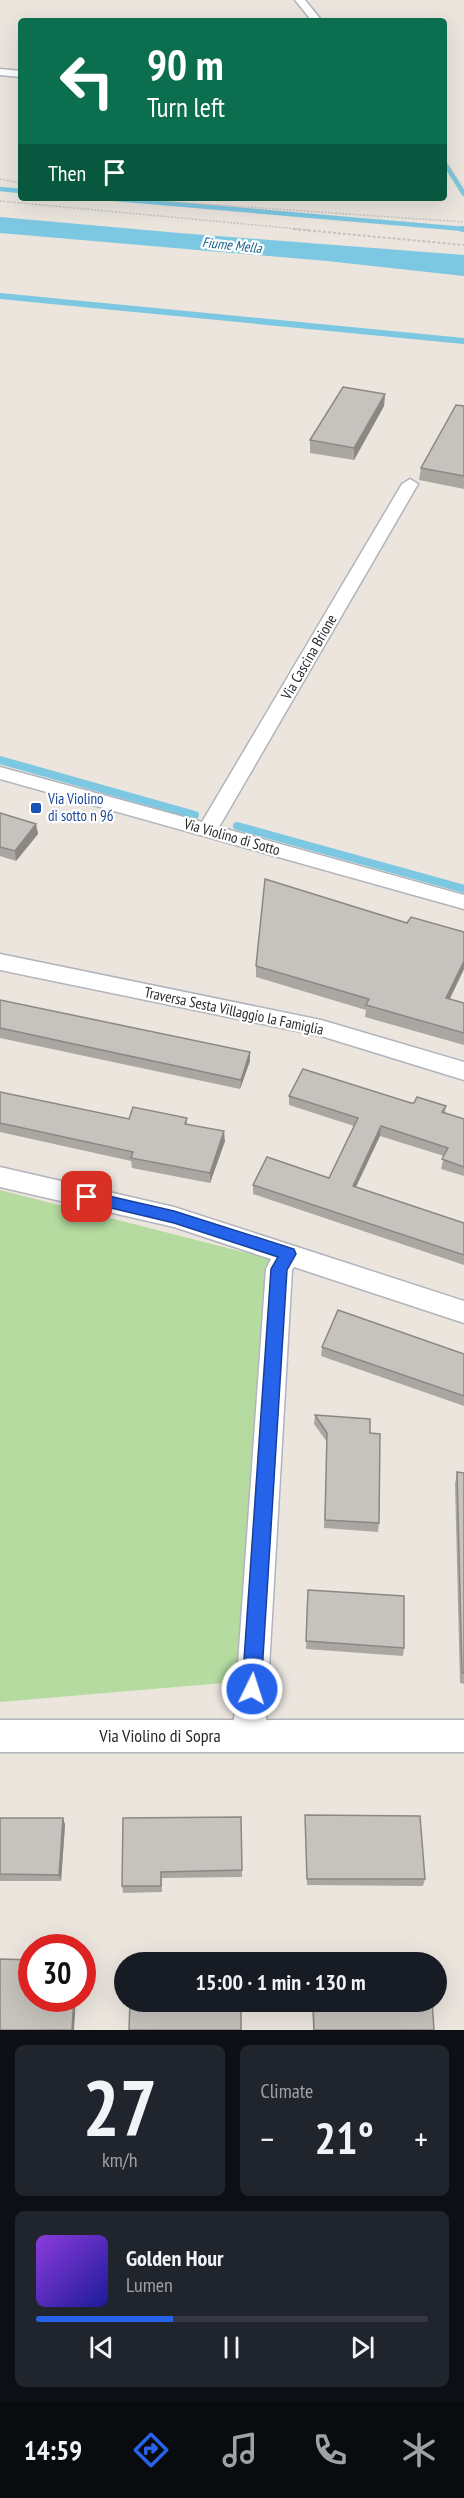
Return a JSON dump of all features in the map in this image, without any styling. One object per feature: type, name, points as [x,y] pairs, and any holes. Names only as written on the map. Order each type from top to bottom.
[{"type":"street","points":[[300,0],[315,18]]},
{"type":"street","points":[[0,72],[18,74]]},
{"type":"street","name":"Via Cascina Brione","points":[[208,830],[410,484]]},
{"type":"street","name":"Via Violino di Sotto","points":[[0,773],[464,902]]},
{"type":"street","name":"Traversa Sesta Villaggio la Famiglia","points":[[0,962],[321,1028],[464,1071]]},
{"type":"street","points":[[0,1177],[174,1217],[464,1312]]},
{"type":"street","points":[[249,1736],[279,1269],[288,1254]]},
{"type":"street","name":"Via Violino di Sopra","points":[[0,1736],[464,1736]]},
{"type":"path","points":[[447,164],[464,189]]},
{"type":"path","points":[[0,179],[18,182]]},
{"type":"path","points":[[0,201],[464,245]]},
{"type":"path","points":[[159,201],[464,222]]},
{"type":"green space","points":[[0,1190],[271,1259],[235,1682],[0,1702]]},
{"type":"water","name":"Fiume Mella","points":[[0,217],[464,255],[464,276],[327,261],[0,233]]},
{"type":"building","points":[[343,387],[385,394],[354,448],[310,440]]},
{"type":"building","points":[[456,405],[464,406],[464,476],[421,468]]},
{"type":"building","points":[[0,813],[36,824],[15,851],[0,847]]},
{"type":"building","points":[[265,879],[407,923],[411,917],[464,932],[464,961],[446,998],[464,1003],[464,1033],[366,1005],[369,999],[256,966]]},
{"type":"building","points":[[0,1000],[250,1052],[241,1080],[0,1028]]},
{"type":"building","points":[[303,1069],[411,1103],[414,1103],[417,1097],[446,1106],[442,1112],[464,1119],[464,1167],[442,1159],[448,1148],[381,1126],[353,1186],[464,1223],[464,1255],[253,1185],[267,1157],[329,1178],[358,1118],[289,1096]]},
{"type":"building","points":[[0,1092],[129,1119],[133,1107],[187,1118],[185,1124],[224,1131],[210,1173],[131,1158],[133,1152],[0,1123]]},
{"type":"building","points":[[338,1310],[464,1354],[464,1396],[322,1347]]},
{"type":"building","points":[[315,1415],[370,1419],[370,1433],[380,1434],[379,1523],[325,1520],[327,1433]]},
{"type":"building","points":[[457,1472],[464,1473],[464,1673],[462,1673]]},
{"type":"building","points":[[308,1590],[404,1596],[404,1648],[306,1641]]},
{"type":"building","points":[[305,1815],[420,1816],[425,1879],[307,1879]]},
{"type":"building","points":[[241,1817],[242,1870],[161,1872],[161,1886],[122,1886],[123,1818]]},
{"type":"building","points":[[0,1818],[63,1818],[59,1875],[0,1874]]},
{"type":"building","points":[[0,1959],[18,1960],[18,2012],[73,2012],[72,2030],[0,2030]]},
{"type":"building","points":[[130,2012],[241,2012],[241,2030],[129,2030]]},
{"type":"building","points":[[313,2012],[433,2012],[434,2030],[314,2030]]},
{"type":"waterway","points":[[447,167],[464,194]]},
{"type":"waterway","points":[[0,189],[18,191]]},
{"type":"waterway","points":[[139,201],[464,229],[462,229]]},
{"type":"waterway","points":[[0,296],[464,341]]},
{"type":"waterway","points":[[0,760],[195,815]]},
{"type":"waterway","points":[[237,826],[464,889]]},
{"type":"place","name":"Via Violino di sotto n 96","points":[[36,808]]},
{"type":"route","points":[[87,1197],[174,1217],[288,1254],[279,1269],[252,1689]]}]
